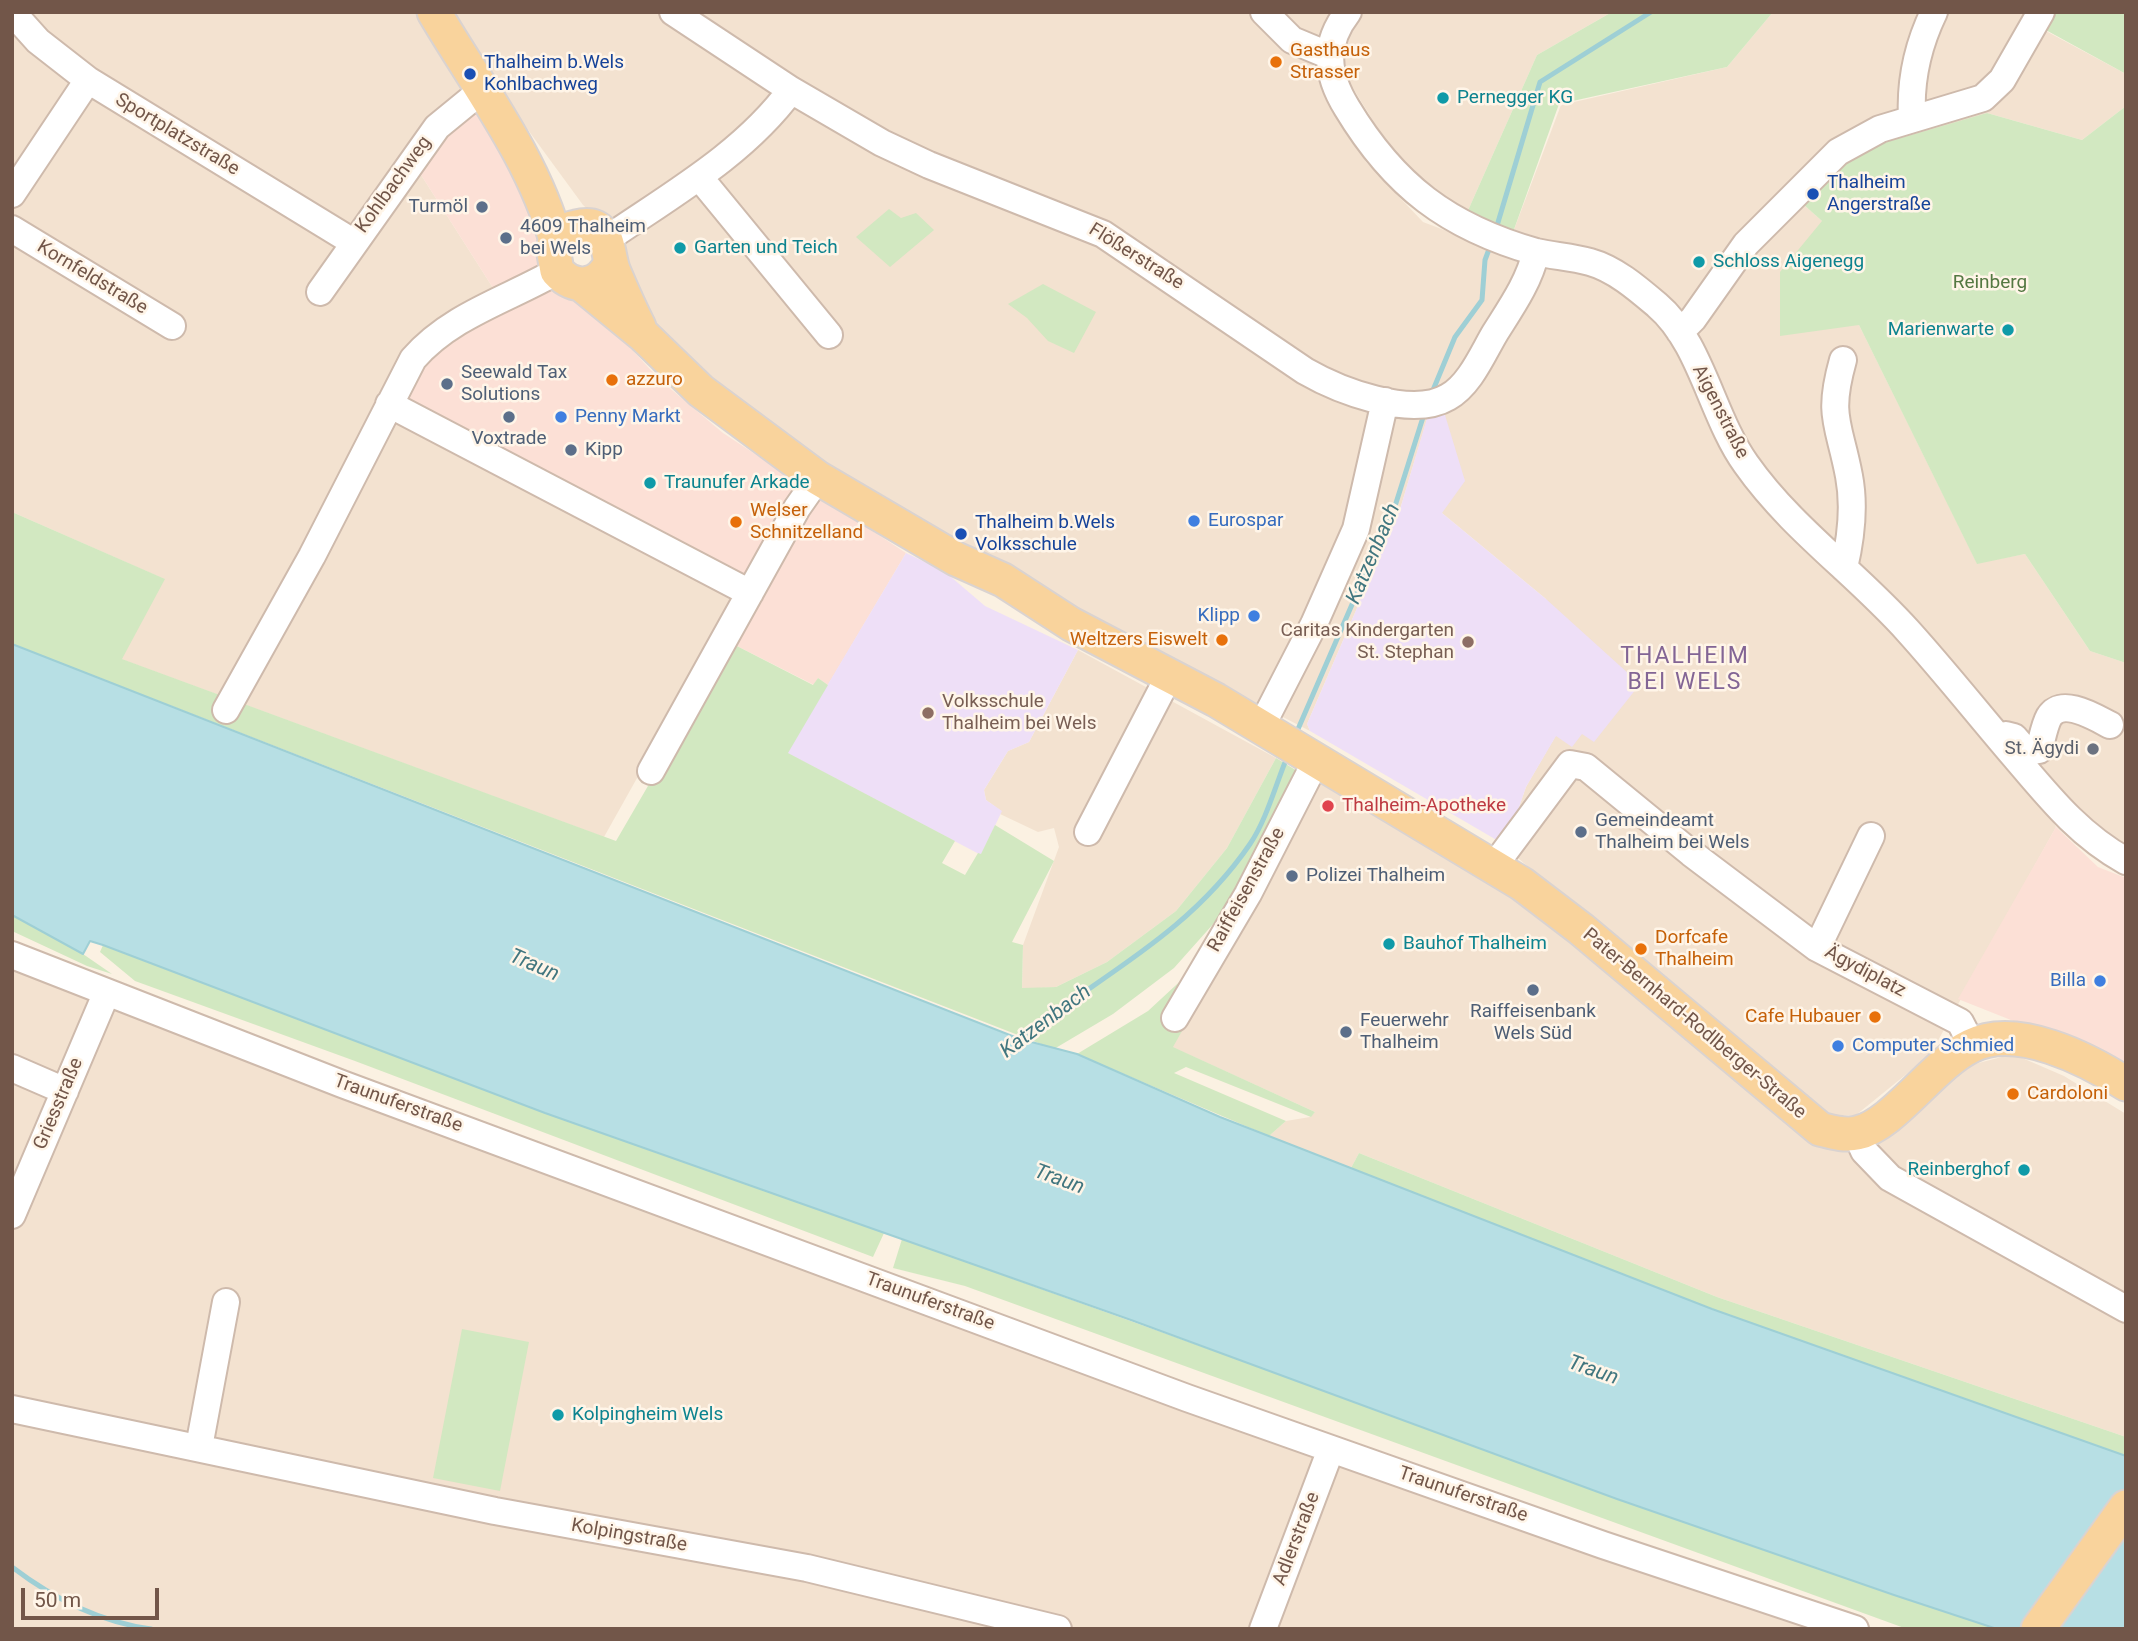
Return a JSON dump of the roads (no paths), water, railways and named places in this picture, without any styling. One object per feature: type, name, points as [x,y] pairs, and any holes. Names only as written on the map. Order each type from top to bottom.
[{"type":"main road","points":[[434,12],[502,124],[549,212],[583,254]]},
{"type":"main road","name":"Pater-Bernhard-Rodlberger-Straße","points":[[583,254],[643,335],[701,391],[818,478],[956,559],[996,594],[1071,624],[1169,676],[1494,866],[1581,929],[1820,1129],[1841,1134],[1856,1133]]},
{"type":"main road","points":[[1856,1133],[1873,1127],[1951,1059],[1972,1045],[1994,1040],[2033,1042],[2059,1049],[2126,1084]]},
{"type":"main road","points":[[2008,1041],[2126,1108]]},
{"type":"main road","points":[[2038,1629],[2126,1507]]},
{"type":"street","name":"Sportplatzstraße","points":[[12,12],[38,41],[88,80],[353,242]]},
{"type":"street","name":"Flößerstraße","points":[[673,12],[791,90],[882,143],[929,165],[1103,234],[1313,376],[1335,387],[1385,401],[1427,403],[1447,398],[1469,376],[1529,277],[1536,252]]},
{"type":"street","points":[[1264,12],[1292,40],[1328,55],[1336,29],[1348,12]]},
{"type":"street","points":[[1912,118],[1910,91],[1925,31],[1934,12]]},
{"type":"street","points":[[1680,332],[1693,319],[1746,244],[1816,172],[1856,140],[1912,118],[1973,102],[1993,90],[2041,12]]},
{"type":"street","name":"Aigenstraße","points":[[1328,55],[1330,69],[1342,99],[1378,153],[1426,202],[1469,229],[1536,252],[1587,261],[1613,272],[1660,307],[1680,332],[1744,463],[1783,510],[1906,629],[2067,818],[2101,847],[2126,861]]},
{"type":"street","points":[[12,194],[88,80]]},
{"type":"street","points":[[226,710],[312,556],[413,359],[429,341],[492,302],[515,294],[583,254],[700,178],[773,111],[791,90]]},
{"type":"street","name":"Kohlbachweg","points":[[320,292],[437,127],[481,91]]},
{"type":"street","points":[[700,178],[830,335]]},
{"type":"street","name":"Kornfeldstraße","points":[[12,229],[172,326]]},
{"type":"street","points":[[1843,360],[1834,394],[1834,420],[1849,478],[1852,536],[1844,568]]},
{"type":"street","points":[[1273,735],[1314,624],[1356,529],[1385,401]]},
{"type":"street","points":[[389,404],[750,593]]},
{"type":"street","points":[[651,771],[750,593],[818,478]]},
{"type":"street","points":[[1088,832],[1169,676]]},
{"type":"street","points":[[2000,739],[2006,734],[2014,737],[2026,752],[2039,750],[2048,718],[2053,713],[2068,708],[2085,712],[2110,725]]},
{"type":"street","name":"Raiffeisenstraße","points":[[1174,1018],[1248,894],[1316,761]]},
{"type":"street","points":[[1494,866],[1570,764],[1595,772],[1691,853],[1817,948]]},
{"type":"street","name":"Ägydiplatz","points":[[1871,836],[1817,948],[1959,1022],[1972,1045]]},
{"type":"street","name":"Traunuferstraße","points":[[12,955],[106,994],[1174,1393],[1854,1629]]},
{"type":"street","name":"Griesstraße","points":[[12,1215],[106,994]]},
{"type":"street","points":[[12,1068],[65,1091]]},
{"type":"street","points":[[1856,1133],[1864,1151],[1890,1178],[2126,1309]]},
{"type":"street","points":[[199,1447],[226,1302]]},
{"type":"street","name":"Kolpingstraße","points":[[12,1409],[495,1511],[807,1568],[1058,1629]]},
{"type":"street","name":"Adlerstraße","points":[[1263,1629],[1331,1449]]},
{"type":"water","name":"Traun","points":[[12,644],[1020,1039],[1077,1054],[1220,1117],[1712,1309],[2126,1456],[2126,1629],[1997,1629],[1894,1595],[1617,1499],[1131,1320],[545,1113],[103,945],[90,941],[83,954],[12,915]]},
{"type":"waterway","name":"Katzenbach","points":[[1496,229],[1540,82],[1651,12]]},
{"type":"waterway","name":"Katzenbach","points":[[1431,395],[1455,337],[1482,300],[1485,260],[1491,244]]},
{"type":"waterway","name":"Katzenbach","points":[[1295,736],[1396,503],[1425,411]]},
{"type":"waterway","name":"Katzenbach","points":[[1015,1042],[1140,953],[1199,904],[1225,876],[1256,834],[1288,755]]},
{"type":"waterway","points":[[12,1567],[61,1599],[95,1615],[151,1629]]},
{"type":"place","name":"Gasthaus Strasser","points":[[1276,62]]},
{"type":"place","name":"Thalheim b.Wels Kohlbachweg","points":[[470,74]]},
{"type":"place","name":"Pernegger KG","points":[[1443,98]]},
{"type":"place","name":"Thalheim Angerstraße","points":[[1813,194]]},
{"type":"place","name":"Turmöl","points":[[482,207]]},
{"type":"place","name":"4609 Thalheim bei Wels","points":[[506,238]]},
{"type":"place","name":"Garten und Teich","points":[[680,248]]},
{"type":"place","name":"Schloss Aigenegg","points":[[1699,262]]},
{"type":"place","name":"Marienwarte","points":[[2008,330]]},
{"type":"place","name":"azzuro","points":[[612,380]]},
{"type":"place","name":"Seewald Tax Solutions","points":[[447,384]]},
{"type":"place","name":"Voxtrade","points":[[509,417]]},
{"type":"place","name":"Penny Markt","points":[[561,417]]},
{"type":"place","name":"Kipp","points":[[571,450]]},
{"type":"place","name":"Traunufer Arkade","points":[[650,483]]},
{"type":"place","name":"Eurospar","points":[[1194,521]]},
{"type":"place","name":"Welser Schnitzelland","points":[[736,522]]},
{"type":"place","name":"Thalheim b.Wels Volksschule","points":[[961,534]]},
{"type":"place","name":"Klipp","points":[[1254,616]]},
{"type":"place","name":"Weltzers Eiswelt","points":[[1222,640]]},
{"type":"place","name":"Caritas Kindergarten St. Stephan","points":[[1468,642]]},
{"type":"place","name":"Volksschule Thalheim bei Wels","points":[[928,713]]},
{"type":"place","name":"St. Ägydi","points":[[2093,749]]},
{"type":"place","name":"Thalheim-Apotheke","points":[[1328,806]]},
{"type":"place","name":"Gemeindeamt Thalheim bei Wels","points":[[1581,832]]},
{"type":"place","name":"Polizei Thalheim","points":[[1292,876]]},
{"type":"place","name":"Bauhof Thalheim","points":[[1389,944]]},
{"type":"place","name":"Dorfcafe Thalheim","points":[[1641,949]]},
{"type":"place","name":"Billa","points":[[2100,981]]},
{"type":"place","name":"Raiffeisenbank Wels Süd","points":[[1533,990]]},
{"type":"place","name":"Cafe Hubauer","points":[[1875,1017]]},
{"type":"place","name":"Feuerwehr Thalheim","points":[[1346,1032]]},
{"type":"place","name":"Computer Schmied","points":[[1838,1046]]},
{"type":"place","name":"Cardoloni","points":[[2013,1094]]},
{"type":"place","name":"Reinberghof","points":[[2024,1170]]},
{"type":"place","name":"Kolpingheim Wels","points":[[558,1415]]},
{"type":"district","name":"THALHEIM BEI WELS","points":[[1685,670]]},
{"type":"park label","name":"Reinberg","points":[[1990,283]]}]
